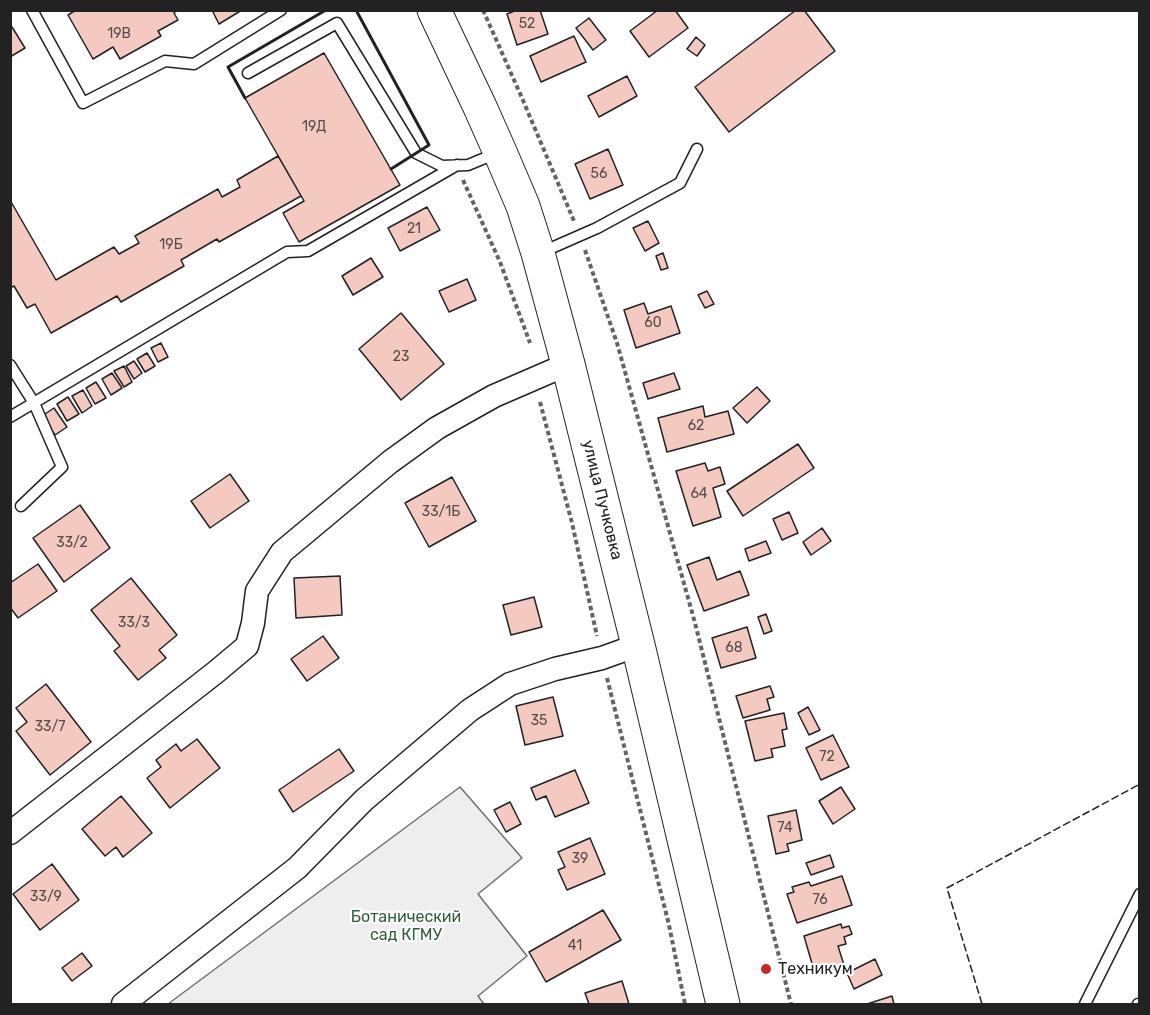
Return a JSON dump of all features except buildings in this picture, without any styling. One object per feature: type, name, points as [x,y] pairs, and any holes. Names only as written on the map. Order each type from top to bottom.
[{"type":"main road","name":"улица Пучковка","points":[[434,10],[500,152],[523,206],[538,253],[638,645],[723,1005]]},
{"type":"street","points":[[10,833],[247,646],[257,591],[282,552],[390,462],[438,428],[494,396],[568,364]]},
{"type":"street","points":[[123,1005],[297,868],[364,800],[470,710],[510,684],[555,669],[602,658],[638,645]]},
{"type":"lane","points":[[32,10],[83,103],[165,61],[194,64],[281,10]]},
{"type":"lane","points":[[248,73],[337,23],[416,153],[442,166],[468,165],[500,152]]},
{"type":"lane","points":[[538,253],[597,228],[680,183],[697,149]]},
{"type":"lane","points":[[10,417],[287,252],[308,251],[457,165]]},
{"type":"lane","points":[[10,365],[34,403],[62,467],[21,506]]},
{"type":"lane","points":[[1085,1005],[1140,894]]},
{"type":"path","points":[[483,10],[580,235],[617,343],[695,623],[791,1005]]},
{"type":"path","points":[[457,165],[500,262],[538,363],[534,380],[572,523],[602,658],[669,924],[685,1005]]},
{"type":"green space","name":"Ботанический сад КГМУ","points":[[460,787],[522,858],[478,894],[527,956],[478,996],[484,1004],[168,1004]]},
{"type":"fence","points":[[982,1004],[947,888],[1140,784]]},
{"type":"wall","points":[[245,98],[228,67],[326,10]]},
{"type":"wall","points":[[356,10],[429,145],[391,169]]},
{"type":"place","name":"Техникум","points":[[766,969]]}]
